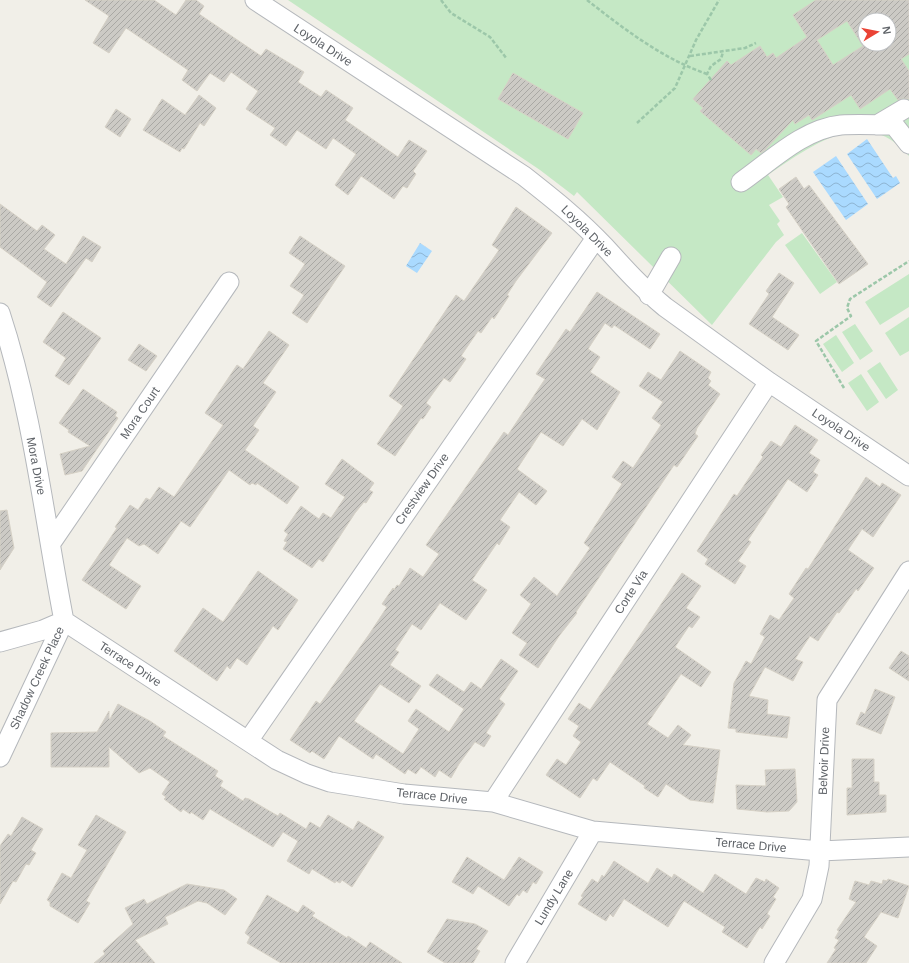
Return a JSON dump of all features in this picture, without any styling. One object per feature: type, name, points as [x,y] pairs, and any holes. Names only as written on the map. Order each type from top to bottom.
[{"type":"street","name":"Loyola Drive","points":[[255,0],[524,176],[559,203],[596,238],[649,295],[769,382],[909,476]]},
{"type":"street","points":[[877,125],[904,109]]},
{"type":"street","points":[[741,182],[795,143],[812,134],[841,125],[894,125],[909,144]]},
{"type":"street","name":"Crestview Drive","points":[[248,741],[596,238]]},
{"type":"street","points":[[649,295],[671,257]]},
{"type":"street","name":"Mora Court","points":[[51,543],[230,282]]},
{"type":"street","name":"Mora Drive","points":[[0,313],[9,341],[26,415],[51,543],[64,620]]},
{"type":"street","name":"Corte Via","points":[[493,802],[769,382]]},
{"type":"street","name":"Belvoir Drive","points":[[774,963],[812,899],[819,866],[827,700],[909,571]]},
{"type":"street","points":[[0,642],[43,630],[64,620]]},
{"type":"street","name":"Terrace Drive","points":[[64,620],[277,760],[307,774],[330,782],[404,794],[493,802],[593,832],[820,851],[909,847]]},
{"type":"street","name":"Shadow Creek Place","points":[[0,757],[64,620]]},
{"type":"street","name":"Lundy Lane","points":[[515,963],[593,832]]},
{"type":"path","points":[[441,0],[451,14],[490,37],[507,59]]},
{"type":"path","points":[[587,0],[623,28],[662,53],[687,64],[693,69],[707,74],[711,80]]},
{"type":"path","points":[[637,123],[675,88],[687,64],[696,40],[719,0]]},
{"type":"path","points":[[690,56],[745,48],[756,43]]},
{"type":"path","points":[[707,74],[710,66],[721,59],[723,52]]},
{"type":"path","points":[[844,388],[816,341],[851,316],[847,308],[850,299],[909,261]]},
{"type":"green space","points":[[288,0],[909,0],[909,156],[892,141],[874,133],[856,132],[838,135],[820,143],[802,152],[768,175],[783,197],[769,205],[780,221],[777,224],[784,235],[776,242],[712,325],[577,192],[574,196],[540,170]]},
{"type":"green space","points":[[802,233],[837,282],[820,294],[785,245]]},
{"type":"green space","points":[[909,274],[909,307],[880,325],[865,302]]},
{"type":"green space","points":[[909,317],[909,351],[900,356],[885,333]]},
{"type":"green space","points":[[855,324],[873,351],[860,360],[842,332]]},
{"type":"green space","points":[[836,335],[854,363],[842,372],[823,344]]},
{"type":"green space","points":[[880,362],[898,390],[886,399],[867,371]]},
{"type":"green space","points":[[861,374],[879,402],[867,411],[848,383]]},
{"type":"water","points":[[867,139],[893,178],[896,176],[900,183],[877,199],[847,154]]},
{"type":"water","points":[[836,156],[868,204],[846,220],[813,172]]},
{"type":"water","points":[[420,243],[432,251],[417,273],[406,266]]},
{"type":"building","points":[[85,0],[154,0],[176,15],[186,0],[196,0],[204,6],[199,14],[261,56],[266,49],[304,72],[298,82],[321,97],[326,90],[353,108],[345,120],[398,157],[409,140],[427,151],[413,171],[416,174],[407,188],[403,186],[394,199],[361,176],[348,195],[335,185],[356,154],[333,138],[326,149],[297,130],[286,146],[270,135],[275,128],[246,109],[258,91],[231,72],[224,82],[210,73],[197,91],[182,80],[188,70],[126,28],[109,53],[93,43],[109,16]]},
{"type":"building","points":[[816,0],[909,0],[909,54],[901,59],[909,71],[909,99],[903,98],[898,100],[890,89],[860,109],[851,95],[812,120],[809,115],[795,124],[793,120],[765,150],[761,153],[756,149],[751,155],[700,111],[703,108],[693,99],[727,61],[731,65],[760,46],[767,57],[773,53],[776,58],[807,37],[793,15]]},
{"type":"building","points":[[513,73],[583,113],[568,139],[498,99]]},
{"type":"building","points":[[199,95],[216,108],[204,126],[200,123],[184,149],[182,148],[180,152],[143,130],[162,99],[185,115]]},
{"type":"building","points":[[116,109],[131,119],[120,137],[105,127]]},
{"type":"building","points":[[796,177],[804,189],[809,185],[868,264],[839,284],[786,207],[789,204],[779,189]]},
{"type":"building","points":[[0,204],[37,231],[42,225],[55,235],[44,249],[66,264],[83,236],[101,247],[92,262],[86,258],[51,307],[37,297],[47,282],[0,247]]},
{"type":"building","points":[[516,207],[552,233],[516,281],[507,295],[509,296],[494,319],[492,317],[481,333],[478,331],[461,356],[466,359],[450,382],[444,378],[426,403],[431,407],[423,419],[421,418],[395,456],[377,444],[403,406],[389,396],[456,295],[464,301],[499,250],[492,245]]},
{"type":"building","points":[[300,236],[345,266],[307,323],[292,313],[304,295],[290,286],[305,264],[289,253]]},
{"type":"building","points":[[779,273],[794,283],[772,317],[799,335],[788,350],[749,324],[769,294],[766,291]]},
{"type":"building","points":[[597,292],[660,334],[650,349],[614,325],[612,328],[605,323],[588,349],[600,357],[590,372],[620,392],[597,430],[582,419],[563,446],[541,432],[517,469],[547,491],[536,505],[519,492],[500,520],[510,527],[499,545],[497,543],[472,580],[487,590],[466,620],[440,603],[421,630],[412,624],[395,650],[399,652],[390,665],[421,686],[409,703],[380,684],[354,721],[403,754],[419,729],[408,721],[416,709],[449,732],[464,709],[429,685],[437,674],[464,692],[471,682],[481,689],[501,659],[518,671],[499,699],[505,704],[486,733],[491,736],[484,747],[475,742],[451,778],[439,770],[435,777],[421,767],[416,774],[408,769],[405,774],[376,754],[373,759],[339,736],[324,759],[312,751],[310,753],[290,740],[316,701],[320,704],[370,633],[387,607],[382,604],[393,588],[394,590],[397,585],[399,586],[410,568],[423,577],[439,554],[426,545],[504,432],[508,435],[545,379],[536,374],[566,329],[570,332]]},
{"type":"building","points":[[63,312],[101,338],[69,385],[55,376],[66,358],[43,342]]},
{"type":"building","points":[[269,331],[289,345],[263,383],[276,392],[253,426],[259,430],[245,450],[299,487],[287,504],[257,483],[256,485],[252,483],[250,485],[229,470],[190,527],[181,521],[158,554],[144,544],[139,546],[127,538],[109,565],[141,586],[126,609],[82,580],[117,528],[115,527],[130,505],[138,510],[146,498],[150,500],[159,487],[174,497],[223,425],[205,413],[237,365],[243,369]]},
{"type":"building","points":[[139,344],[157,356],[146,371],[128,360]]},
{"type":"building","points":[[680,351],[711,372],[708,378],[711,381],[708,385],[720,394],[697,428],[695,434],[698,436],[677,467],[674,465],[576,612],[577,613],[559,636],[538,668],[519,655],[527,643],[512,633],[531,604],[520,595],[534,577],[557,596],[590,548],[584,543],[622,484],[612,477],[623,461],[633,468],[661,425],[652,418],[663,402],[639,386],[648,372],[661,380]]},
{"type":"building","points":[[83,389],[117,412],[115,416],[118,418],[82,471],[65,475],[60,454],[90,446],[68,432],[69,430],[59,423]]},
{"type":"building","points":[[795,425],[818,440],[809,453],[820,460],[813,472],[818,475],[807,492],[788,479],[748,540],[751,542],[738,561],[746,566],[735,584],[705,564],[708,559],[697,551],[734,494],[737,496],[763,457],[761,455],[771,441],[781,447]]},
{"type":"building","points":[[342,459],[374,483],[369,490],[373,492],[366,503],[364,502],[355,513],[323,562],[319,559],[312,568],[283,549],[287,542],[284,541],[288,534],[284,531],[301,506],[319,519],[323,513],[331,518],[345,497],[325,484]]},
{"type":"building","points":[[866,477],[880,487],[882,483],[901,495],[873,537],[862,529],[848,550],[874,568],[858,591],[856,589],[839,613],[837,612],[818,641],[810,636],[795,659],[803,662],[793,681],[765,667],[749,696],[768,700],[767,714],[790,717],[787,738],[736,732],[736,729],[728,728],[734,683],[746,661],[751,664],[765,637],[760,634],[770,615],[779,620],[794,598],[789,594],[806,568],[808,569]]},
{"type":"building","points":[[7,510],[14,548],[0,570],[0,511]]},
{"type":"building","points":[[258,571],[298,600],[278,630],[273,626],[247,665],[237,658],[230,669],[227,666],[217,681],[174,651],[203,608],[223,622]]},
{"type":"building","points":[[682,573],[701,586],[686,608],[700,617],[692,628],[689,626],[675,647],[711,672],[701,687],[681,674],[647,724],[668,738],[678,725],[691,735],[683,745],[720,750],[713,803],[690,800],[666,784],[658,797],[644,788],[645,786],[610,762],[597,781],[593,778],[580,798],[546,775],[557,759],[566,765],[581,742],[573,736],[579,726],[568,719],[579,703],[590,710]]},
{"type":"building","points":[[901,651],[909,656],[909,681],[889,668]]},
{"type":"building","points":[[875,689],[895,697],[881,734],[856,724],[861,712],[865,714]]},
{"type":"building","points":[[118,704],[150,721],[166,732],[163,736],[218,771],[215,776],[223,781],[220,786],[243,801],[245,798],[249,799],[278,816],[280,813],[306,829],[310,822],[320,828],[328,815],[353,830],[358,821],[384,837],[352,887],[342,880],[340,883],[336,881],[335,883],[312,869],[309,874],[287,861],[298,841],[283,832],[273,847],[210,809],[203,820],[191,812],[190,814],[183,809],[181,812],[164,799],[166,797],[162,794],[170,782],[150,768],[139,773],[109,747],[109,767],[51,767],[51,733],[97,732],[109,711],[110,719]]},
{"type":"building","points":[[852,759],[874,759],[874,782],[879,782],[879,795],[886,795],[886,812],[847,815],[847,788],[852,788]]},
{"type":"building","points":[[795,769],[797,802],[789,811],[767,812],[737,809],[736,785],[766,786],[765,770]]},
{"type":"building","points":[[96,815],[126,832],[86,901],[90,903],[78,923],[50,906],[50,902],[47,900],[62,873],[71,878],[87,850],[78,845]]},
{"type":"building","points":[[22,817],[43,829],[31,850],[36,853],[29,865],[26,864],[16,882],[13,881],[0,904],[0,846],[8,834],[11,836]]},
{"type":"building","points":[[467,857],[504,880],[519,857],[543,872],[536,884],[533,882],[527,893],[523,890],[519,896],[517,894],[509,906],[478,886],[473,894],[452,882]]},
{"type":"building","points":[[614,861],[648,883],[657,868],[672,878],[674,874],[703,893],[715,874],[746,894],[756,878],[765,882],[766,879],[779,888],[773,897],[776,899],[767,914],[770,916],[762,929],[760,927],[747,948],[722,932],[725,927],[684,901],[668,927],[624,899],[613,917],[610,914],[606,921],[578,904],[583,897],[581,896],[592,879],[598,883],[602,875],[604,877]]},
{"type":"building","points":[[888,879],[909,886],[898,918],[881,912],[864,937],[877,946],[866,963],[827,963],[836,949],[834,948],[839,940],[835,938],[839,931],[837,930],[856,902],[849,899],[855,881],[869,885],[871,881],[882,884],[883,880],[887,881]]},
{"type":"building","points":[[187,884],[224,890],[237,899],[225,915],[207,903],[198,901],[165,917],[168,924],[135,940],[155,963],[94,963],[105,954],[103,951],[133,924],[125,908],[144,899],[147,904]]},
{"type":"building","points":[[267,895],[298,913],[303,905],[315,913],[312,916],[347,938],[348,936],[366,948],[370,942],[402,963],[281,963],[247,943],[250,937],[245,933]]},
{"type":"building","points":[[447,919],[475,924],[488,931],[476,949],[480,951],[473,963],[445,963],[427,952]]}]
